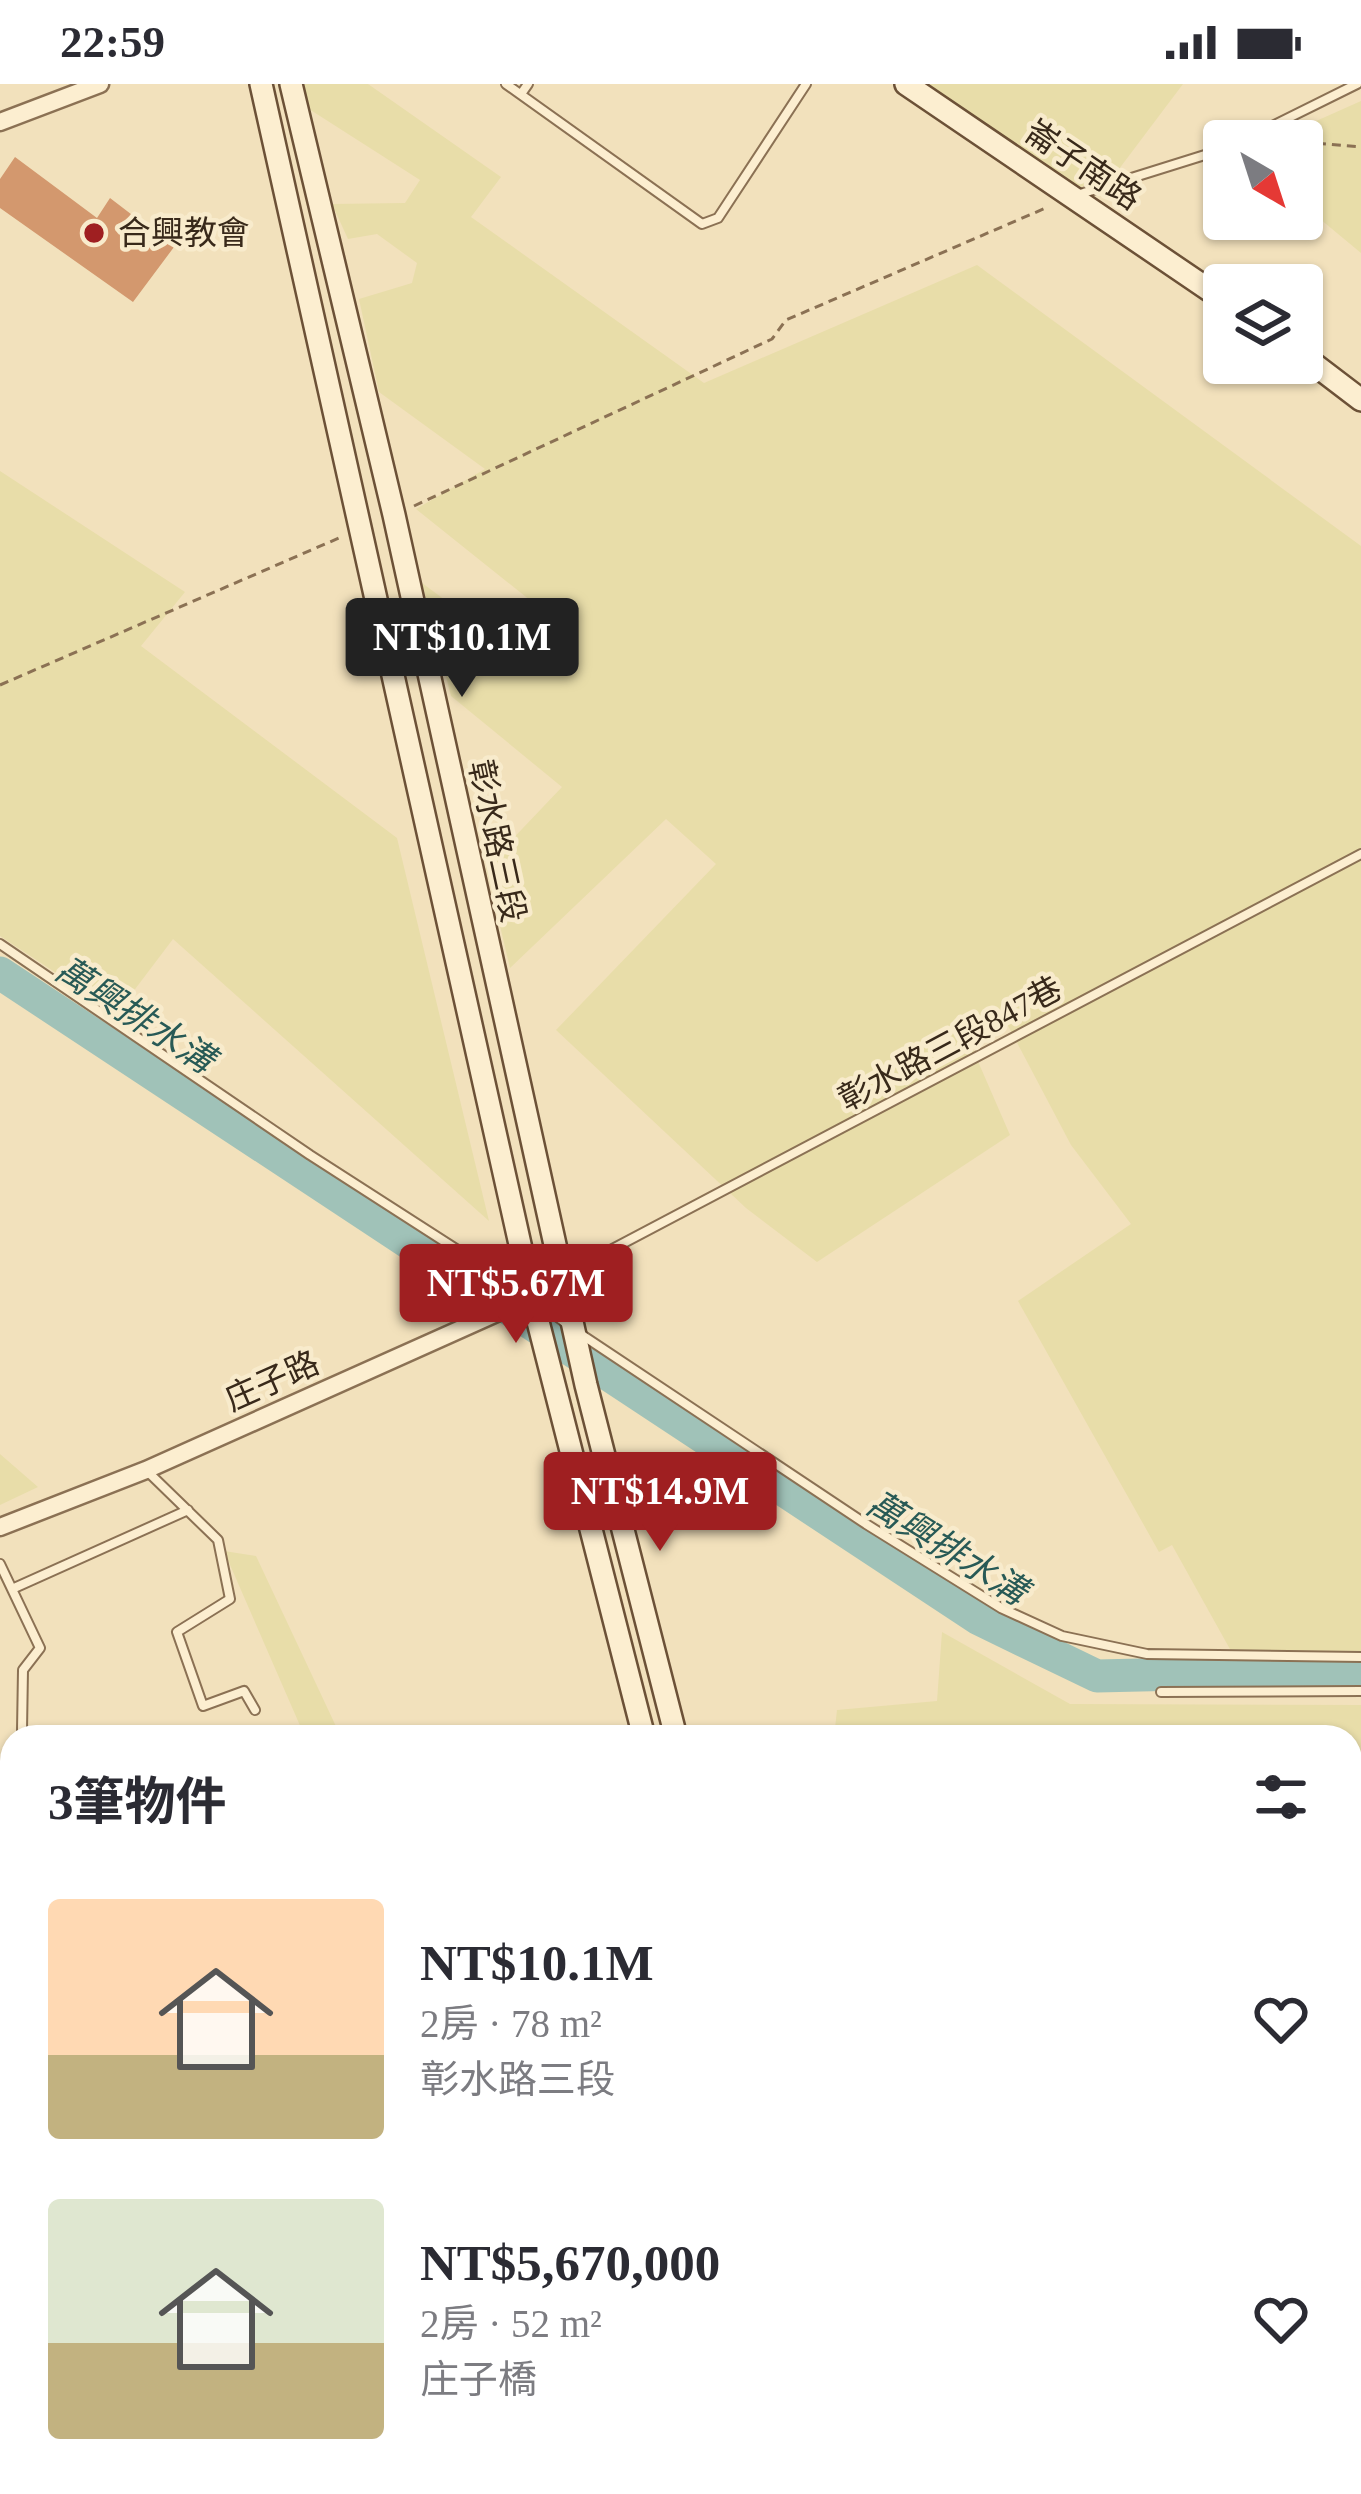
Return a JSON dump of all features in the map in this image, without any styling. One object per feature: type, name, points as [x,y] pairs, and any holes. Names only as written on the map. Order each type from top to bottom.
[{"type":"street","name":"彰水路三段","points":[[262,84],[531,1298],[641,1725]]},
{"type":"street","name":"彰水路三段","points":[[291,84],[394,515],[586,1385],[673,1725]]},
{"type":"street","name":"崙子南路","points":[[906,84],[1203,286]]},
{"type":"street","points":[[0,122],[87,86]]},
{"type":"street","points":[[1323,372],[1361,400]]},
{"type":"street","points":[[332,393],[363,384]]},
{"type":"street","name":"庄子路","points":[[0,1527],[146,1470],[531,1298],[562,1275]]},
{"type":"lane","points":[[506,84],[702,224],[718,218],[806,84]]},
{"type":"lane","points":[[521,94],[528,84]]},
{"type":"lane","points":[[1284,120],[1357,84]]},
{"type":"lane","points":[[1072,197],[1203,156]]},
{"type":"lane","name":"彰水路三段847巷","points":[[562,1275],[1361,854]]},
{"type":"lane","points":[[0,944],[310,1156],[866,1524],[1001,1608],[1062,1636],[1147,1654],[1361,1657]]},
{"type":"lane","points":[[146,1470],[218,1540],[230,1599],[178,1632],[203,1706],[244,1691],[255,1710]]},
{"type":"lane","points":[[12,1589],[188,1510]]},
{"type":"lane","points":[[0,1564],[40,1648],[23,1670],[22,1725]]},
{"type":"lane","points":[[1161,1692],[1361,1691]]},
{"type":"path","points":[[1323,144],[1361,147]]},
{"type":"path","points":[[394,515],[772,339],[786,320],[1072,197]]},
{"type":"path","points":[[0,685],[362,528]]},
{"type":"shaded area","points":[[304,84],[368,84],[501,177],[471,217],[704,383],[977,265],[1361,546],[1361,1651],[1231,1651],[1172,1545],[1159,1552],[1018,1301],[1131,1224],[1071,1145],[1005,1020],[970,1043],[1010,1135],[817,1262],[746,1208],[556,1030],[716,864],[666,819],[510,968],[486,867],[562,787],[451,696],[422,583],[540,670],[571,633],[416,509],[485,469],[379,392],[359,299],[412,283],[417,263],[377,234],[348,239],[332,204],[405,203],[420,180],[309,109]]},
{"type":"shaded area","points":[[912,84],[1183,84],[1119,169],[1075,190]]},
{"type":"shaded area","points":[[1361,101],[1361,253],[1323,221],[1323,120],[1318,120]]},
{"type":"shaded area","points":[[0,471],[185,592],[141,646],[397,838],[489,1221],[173,939],[117,1013],[0,936]]},
{"type":"shaded area","points":[[0,1454],[38,1487],[0,1505]]},
{"type":"shaded area","points":[[224,1551],[256,1556],[335,1725],[300,1725]]},
{"type":"shaded area","points":[[942,1632],[1070,1704],[1361,1705],[1361,1725],[835,1725],[837,1710],[937,1701]]},
{"type":"building","name":"合興教會","points":[[15,157],[97,218],[110,198],[174,247],[133,302],[0,208],[0,179]]},
{"type":"waterway","name":"萬興排水溝","points":[[0,973],[979,1619],[1097,1676],[1361,1670]]},
{"type":"place","name":"合興教會","points":[[94,233]]}]
